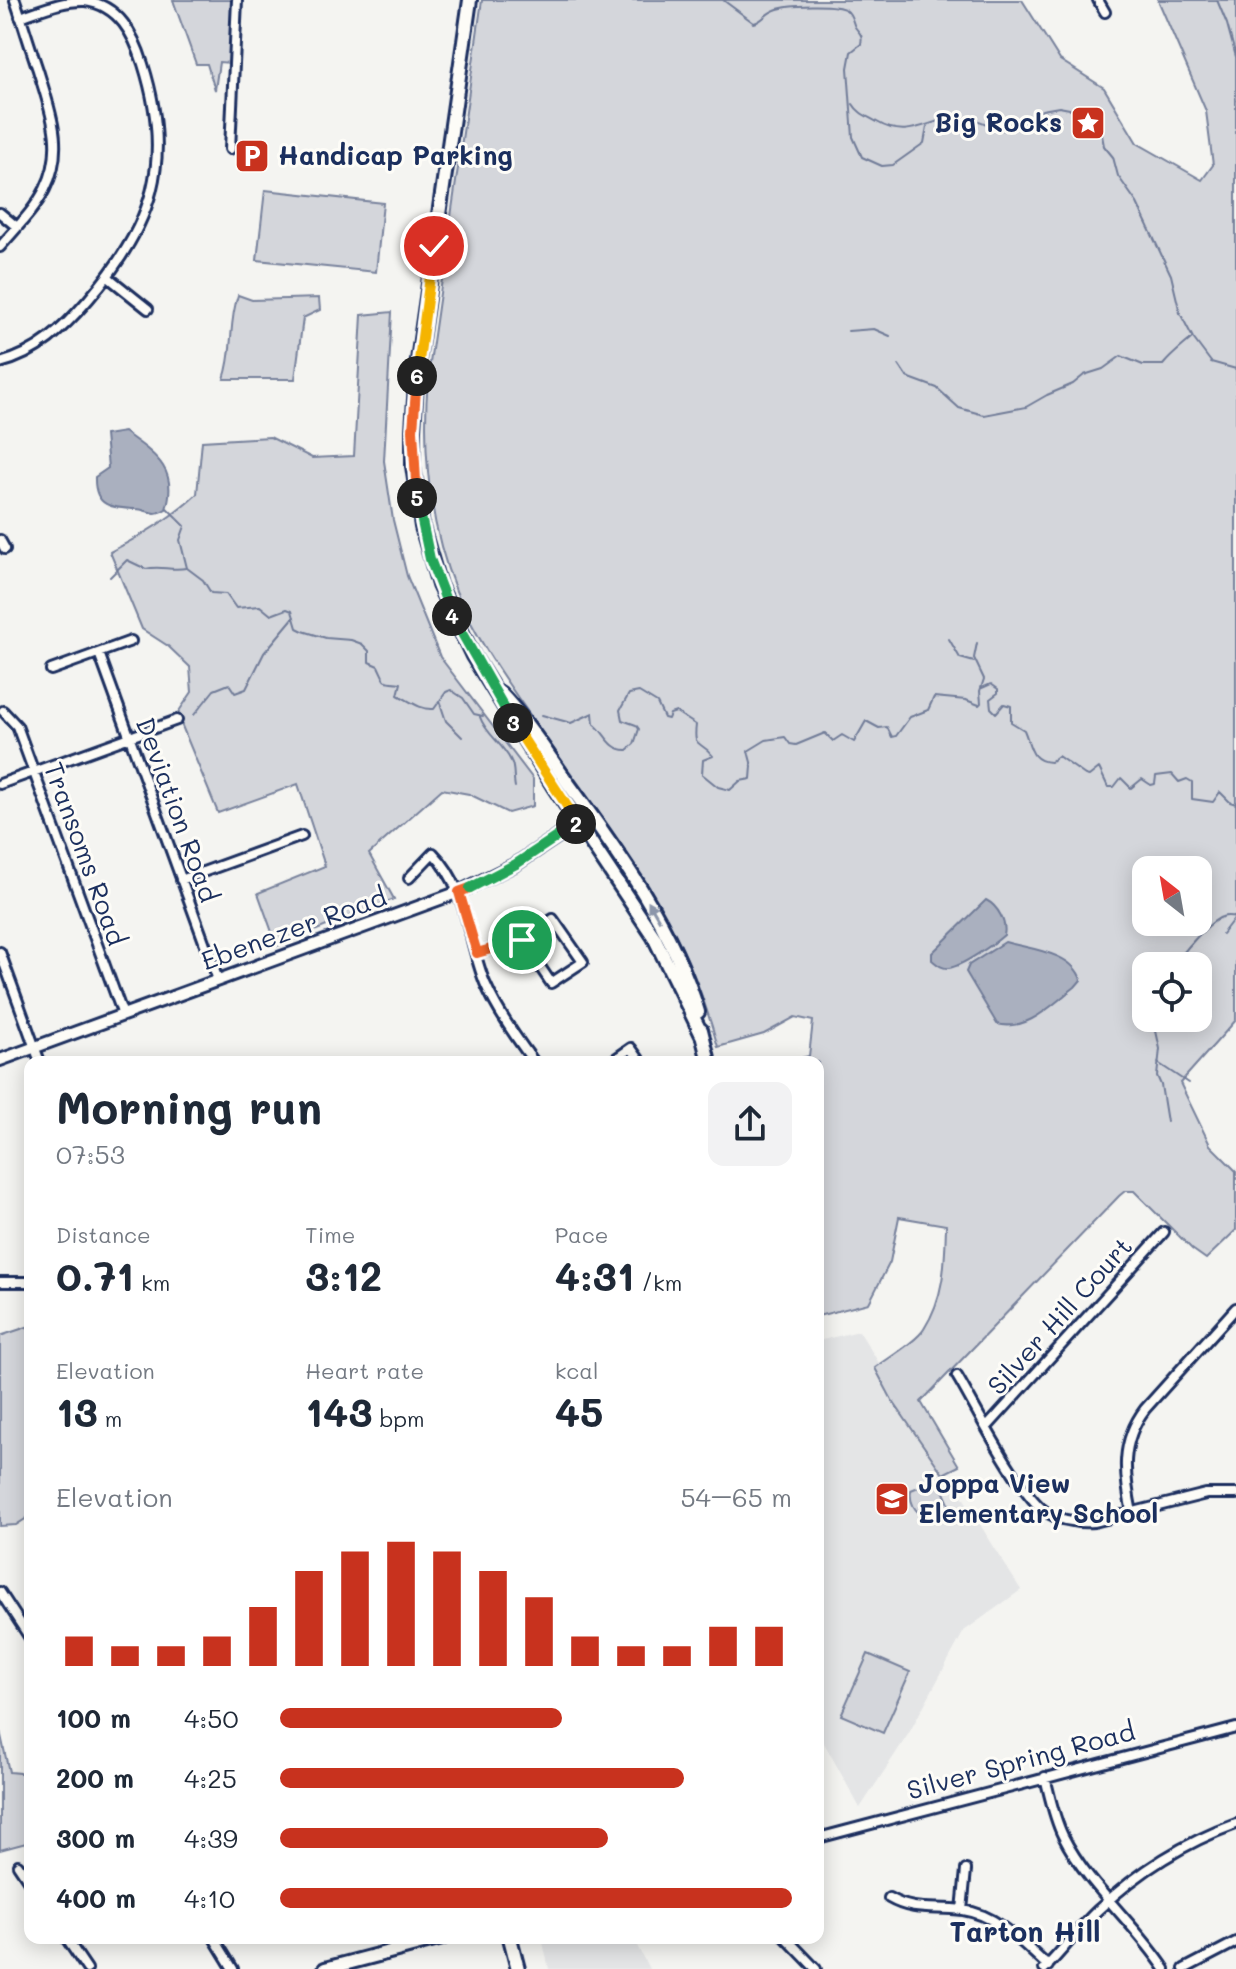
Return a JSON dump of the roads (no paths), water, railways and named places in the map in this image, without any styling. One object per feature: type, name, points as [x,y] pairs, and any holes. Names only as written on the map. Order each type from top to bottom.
[{"type":"main road","points":[[470,0],[417,367],[413,466],[430,559],[462,637],[504,709],[654,937],[702,1035]]},
{"type":"main road","points":[[490,682],[511,704],[590,814],[662,925],[691,988],[707,1056]]},
{"type":"main road","points":[[325,1969],[419,1944]]},
{"type":"main road","points":[[512,1944],[518,1969]]},
{"type":"street","points":[[0,247],[44,190],[53,168],[56,141],[53,117],[15,0]]},
{"type":"street","points":[[230,149],[237,0]]},
{"type":"street","points":[[1098,0],[1105,12]]},
{"type":"street","points":[[0,363],[22,356],[53,336],[108,277],[142,223],[155,168],[156,112],[138,48],[119,18],[94,3],[69,1],[20,17]]},
{"type":"street","points":[[0,213],[17,227]]},
{"type":"street","points":[[108,277],[148,309]]},
{"type":"street","points":[[0,540],[5,549]]},
{"type":"street","points":[[51,670],[131,641]]},
{"type":"street","name":"Deviation Road","points":[[99,653],[218,980]]},
{"type":"street","name":"Transoms Road","points":[[3,711],[17,726],[123,1015]]},
{"type":"street","points":[[0,784],[177,720]]},
{"type":"street","name":"Ebenezer Road","points":[[0,1060],[459,892],[498,875],[590,814]]},
{"type":"street","points":[[181,880],[302,836]]},
{"type":"street","points":[[409,878],[433,853],[448,868],[459,892],[490,992],[530,1056]]},
{"type":"street","points":[[477,953],[522,940],[553,919],[583,962],[551,983],[522,940]]},
{"type":"street","points":[[0,952],[38,1056]]},
{"type":"street","points":[[620,1056],[631,1048],[637,1056]]},
{"type":"street","name":"Silver Hill Court","points":[[987,1427],[1164,1232]]},
{"type":"street","points":[[0,1282],[24,1282]]},
{"type":"street","points":[[1132,1513],[1125,1472],[1126,1452],[1134,1426],[1145,1409],[1236,1308]]},
{"type":"street","points":[[957,1376],[1015,1474],[1045,1511],[1080,1523],[1206,1494],[1236,1494]]},
{"type":"street","points":[[0,1592],[24,1629]]},
{"type":"street","name":"Silver Spring Road","points":[[824,1836],[1236,1728]]},
{"type":"street","points":[[1045,1777],[1064,1838],[1085,1871],[1137,1930],[1165,1969]]},
{"type":"street","points":[[889,1898],[912,1908],[962,1910],[995,1922],[1046,1967],[1079,1928],[1144,1872],[1178,1851],[1236,1824]]},
{"type":"street","points":[[18,1865],[24,1874]]},
{"type":"street","points":[[962,1910],[966,1870]]},
{"type":"street","points":[[1184,1969],[1236,1942]]},
{"type":"street","points":[[70,1944],[87,1969]]},
{"type":"street","points":[[218,1944],[233,1969]]},
{"type":"street","points":[[792,1944],[816,1969]]},
{"type":"water","points":[[124,432],[154,455],[166,472],[169,495],[166,509],[161,512],[119,508],[106,504],[98,495],[95,477],[108,468],[105,435]]},
{"type":"water","points":[[986,900],[1001,915],[1004,935],[955,966],[944,968],[932,960],[932,953]]},
{"type":"water","points":[[1005,942],[1060,958],[1069,963],[1081,980],[1029,1020],[1019,1024],[997,1024],[966,972],[969,965]]},
{"type":"waterway","points":[[723,0],[754,23],[781,8],[832,6],[848,12],[862,38],[861,44],[851,52],[848,68],[853,137],[862,157],[882,166],[893,165],[924,143],[927,127]]},
{"type":"waterway","points":[[1217,0],[1236,57]]},
{"type":"waterway","points":[[853,104],[877,122],[901,130],[966,118],[1008,131],[1042,110],[1059,107],[1096,114],[1104,146],[1113,157],[1118,176],[1137,203],[1171,275],[1180,313],[1193,338],[1211,362],[1236,369]]},
{"type":"waterway","points":[[848,331],[874,329],[890,336]]},
{"type":"waterway","points":[[899,365],[907,377],[937,388],[959,408],[984,415],[1026,407],[1073,384],[1084,375],[1103,369],[1121,356],[1143,365],[1163,365],[1192,338]]},
{"type":"waterway","points":[[167,508],[185,526],[180,540],[187,568],[203,580],[211,593],[226,594],[236,608],[260,606],[271,615],[287,609],[292,611],[297,628],[303,631],[362,644],[369,651],[369,662],[378,666],[386,680],[401,683],[398,695],[415,705],[434,709],[451,690],[463,698],[474,714],[483,716]]},
{"type":"waterway","points":[[110,577],[127,560],[146,569],[186,568]]},
{"type":"waterway","points":[[194,715],[214,690],[229,684],[235,693],[246,689],[264,653],[294,617]]},
{"type":"waterway","points":[[949,639],[960,658],[974,662]]},
{"type":"waterway","points":[[542,715],[571,723],[593,713],[594,724],[608,740],[616,747],[627,750],[634,744],[639,729],[622,720],[620,710],[629,694],[639,692],[657,703],[664,718],[668,719],[670,714],[676,712],[696,725],[697,741],[713,756],[703,760],[702,774],[718,787],[730,790],[740,781],[751,779],[748,751],[766,740],[785,737],[790,744],[796,745],[825,733],[833,741],[842,735],[854,742],[866,721],[879,728],[887,727],[892,737],[910,717],[928,710],[934,697],[966,700],[979,705],[984,679],[974,658],[977,643]]},
{"type":"waterway","points":[[982,688],[991,684],[998,689],[998,693],[990,699],[991,708],[996,713],[1004,704],[1011,706],[1011,722],[1024,730],[1038,759],[1050,762],[1058,756],[1089,776],[1099,768],[1108,787],[1114,787],[1121,778],[1131,788],[1142,779],[1151,785],[1155,784],[1156,776],[1172,774],[1179,782],[1187,779],[1192,782],[1192,799],[1213,802],[1220,792],[1236,804]]},
{"type":"waterway","points":[[440,703],[446,721],[462,737]]},
{"type":"waterway","points":[[480,717],[511,761],[515,787]]},
{"type":"waterway","points":[[1184,952],[1216,920],[1224,916],[1236,917]]},
{"type":"waterway","points":[[1222,934],[1235,917]]},
{"type":"waterway","points":[[1156,1032],[1160,1049],[1157,1076],[1167,1122]]},
{"type":"waterway","points":[[1158,1063],[1188,1083]]},
{"type":"place","name":"Big Rocks","points":[[1088,123]]},
{"type":"place","name":"Handicap Parking","points":[[252,156]]},
{"type":"place","name":"Joppa View Elementary School","points":[[892,1499]]},
{"type":"district","name":"Tarton Hill","points":[[1025,1932]]}]
